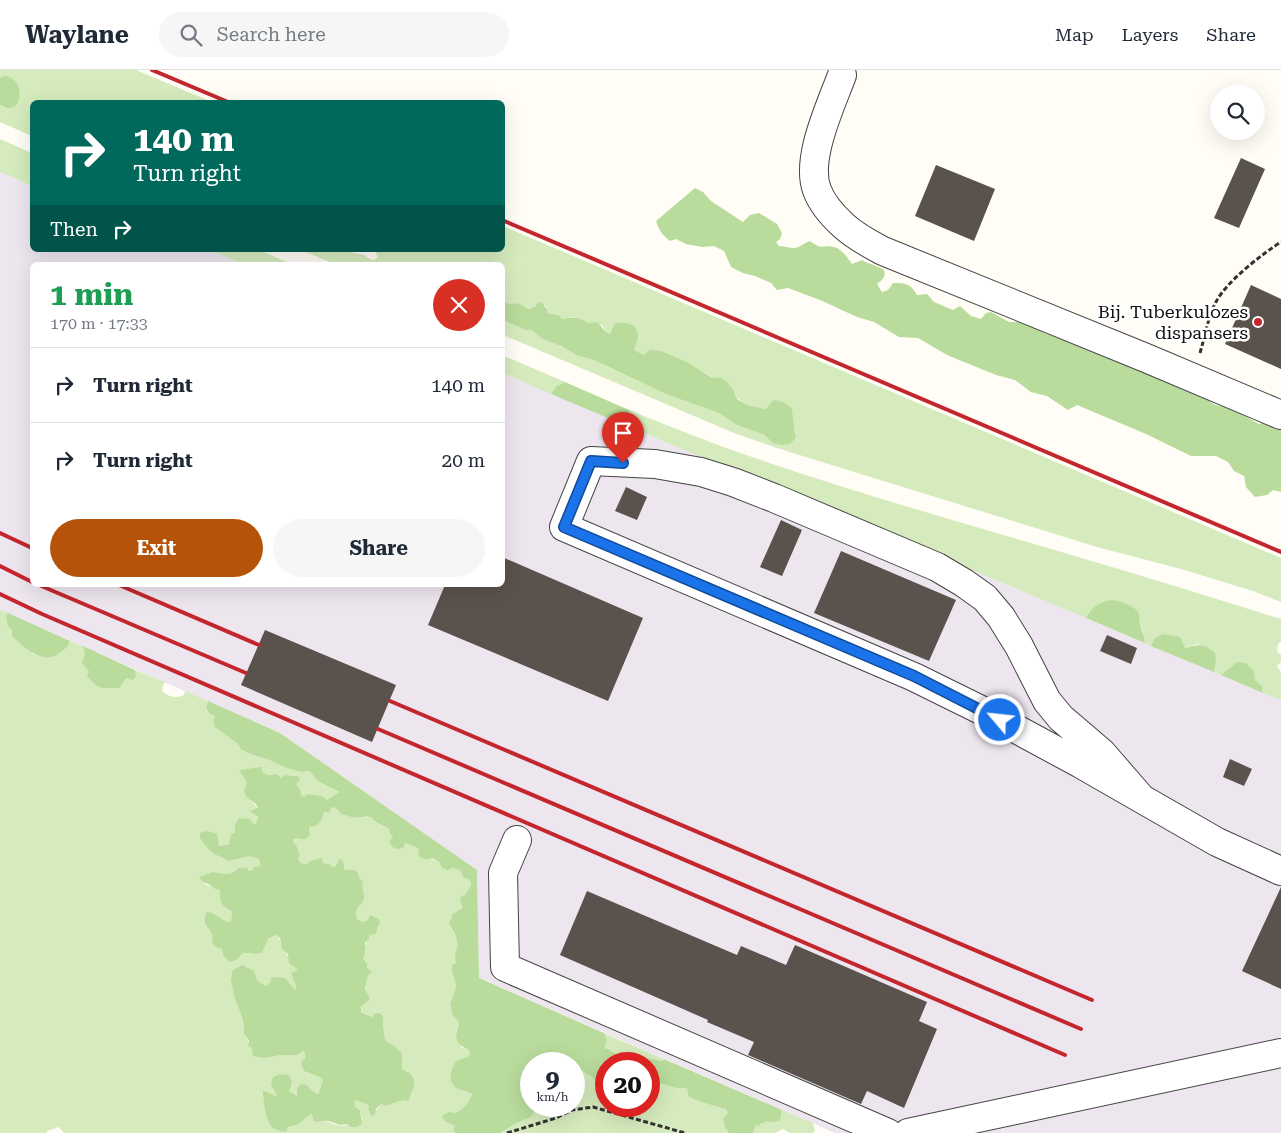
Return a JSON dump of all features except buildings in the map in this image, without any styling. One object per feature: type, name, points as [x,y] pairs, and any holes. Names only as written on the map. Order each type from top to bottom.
[{"type":"street","points":[[842,75],[818,143],[814,160],[814,174],[816,189],[823,203],[844,226],[858,237],[883,251],[1281,415]]},
{"type":"street","points":[[1141,798],[1102,753],[1060,718],[1047,701],[1020,646],[1001,617],[985,598],[964,583],[936,567],[733,482],[701,472],[655,464],[591,461],[564,527],[914,676],[983,711],[1217,842],[1281,871]]},
{"type":"street","points":[[517,840],[503,874],[505,967],[888,1133]]},
{"type":"street","points":[[908,1133],[1281,1053]]},
{"type":"path","points":[[1193,378],[1216,301],[1225,288],[1238,275],[1281,242]]},
{"type":"path","points":[[507,1133],[556,1118],[572,1110],[594,1107],[685,1133]]},
{"type":"shaded area","points":[[0,172],[30,185],[30,252],[215,252],[238,262],[30,262],[30,587],[505,587],[505,374],[1281,700],[1281,1133],[835,1133],[660,1057],[660,1052],[649,1052],[479,978],[477,870],[280,733],[0,610]]},
{"type":"green space","points":[[0,70],[136,70],[207,100],[30,100],[30,135],[0,122],[0,105],[4,108]]},
{"type":"green space","points":[[4,76],[16,82],[20,96],[14,106],[8,108],[0,105],[0,78]]},
{"type":"green space","points":[[0,139],[30,152],[30,185],[0,172]]},
{"type":"green space","points":[[695,188],[743,222],[750,215],[759,213],[777,224],[782,233],[780,239],[776,242],[779,246],[795,248],[810,241],[820,247],[830,246],[837,248],[852,264],[862,260],[884,270],[885,275],[877,284],[882,292],[888,290],[893,283],[905,284],[913,288],[917,295],[927,294],[934,302],[953,310],[960,306],[971,316],[981,319],[986,313],[991,312],[1009,322],[1018,322],[1046,334],[1051,335],[1055,332],[1162,377],[1185,391],[1194,392],[1215,405],[1230,408],[1259,424],[1267,421],[1281,427],[1281,492],[1273,490],[1267,495],[1255,497],[1246,487],[1244,476],[1234,471],[1228,462],[1216,456],[1191,456],[1146,434],[1077,405],[1068,410],[1047,396],[1031,392],[1015,380],[996,375],[947,355],[918,338],[899,337],[874,322],[857,317],[788,288],[777,290],[771,283],[731,267],[724,251],[714,246],[702,247],[686,244],[676,239],[670,241],[661,232],[656,221]]},
{"type":"green space","points":[[505,227],[1281,558],[1281,602],[1253,591],[1181,569],[1097,547],[780,449],[734,433],[505,336],[505,321],[525,330],[533,331],[542,339],[561,346],[578,356],[594,360],[668,395],[719,413],[737,425],[764,435],[773,443],[796,436],[794,429],[771,402],[766,409],[748,405],[737,398],[734,391],[721,378],[712,377],[689,363],[662,351],[644,355],[634,350],[636,345],[606,332],[602,325],[588,323],[572,317],[563,319],[558,315],[547,313],[545,305],[529,309],[518,303],[511,304],[505,302],[505,262],[330,262],[306,252],[352,252],[374,260],[378,257],[375,252],[505,252]]},
{"type":"green space","points":[[215,252],[264,252],[287,262],[238,262]]},
{"type":"green space","points":[[505,302],[511,304],[518,303],[529,309],[541,302],[547,309],[547,313],[558,315],[563,319],[576,318],[588,323],[597,322],[610,334],[615,323],[633,325],[636,328],[638,337],[634,350],[644,355],[650,350],[662,351],[689,363],[711,377],[721,378],[734,391],[737,399],[748,405],[766,409],[775,400],[785,403],[792,409],[796,436],[789,444],[773,443],[764,435],[737,425],[719,413],[668,395],[594,360],[578,356],[561,346],[542,339],[533,331],[525,330],[505,321]]},
{"type":"green space","points":[[505,356],[565,382],[556,386],[551,394],[505,374]]},
{"type":"green space","points":[[565,382],[629,410],[630,417],[627,426],[551,394],[556,386]]},
{"type":"green space","points":[[629,410],[734,451],[791,470],[1281,619],[1281,642],[1278,644],[1277,651],[1281,655],[1281,662],[1277,666],[1281,672],[1281,700],[1263,693],[1262,686],[1232,665],[1228,671],[1221,675],[1214,672],[1216,662],[1198,644],[1185,648],[1154,639],[1151,646],[1145,643],[1139,615],[1089,612],[1086,618],[627,426],[630,417]]},
{"type":"green space","points":[[1113,600],[1135,608],[1139,615],[1145,643],[1086,618],[1097,605]]},
{"type":"green space","points":[[0,610],[8,613],[6,617],[13,629],[22,643],[33,653],[46,657],[55,656],[68,646],[70,641],[83,646],[85,654],[126,677],[136,676],[135,670],[165,682],[162,687],[163,692],[168,695],[178,697],[184,695],[185,691],[208,701],[206,708],[216,716],[237,743],[253,755],[286,768],[301,772],[309,771],[319,782],[339,792],[327,800],[322,796],[308,794],[305,798],[300,796],[296,784],[298,776],[284,775],[281,778],[277,774],[267,775],[262,772],[261,768],[239,770],[247,783],[247,798],[258,810],[255,825],[235,825],[235,832],[231,834],[229,844],[218,846],[200,839],[212,852],[228,861],[251,855],[259,859],[260,866],[249,871],[247,867],[238,868],[228,874],[213,872],[203,883],[220,890],[222,903],[232,911],[231,921],[227,922],[213,913],[209,930],[212,933],[214,946],[222,949],[236,960],[242,953],[262,953],[269,938],[277,935],[287,955],[299,970],[295,990],[290,985],[271,977],[272,981],[266,986],[257,980],[235,999],[243,1020],[244,1034],[252,1048],[265,1058],[296,1055],[304,1049],[306,1073],[318,1075],[323,1080],[318,1094],[311,1090],[297,1096],[289,1091],[278,1098],[262,1091],[267,1116],[271,1125],[279,1130],[297,1125],[311,1114],[313,1117],[344,1126],[362,1119],[360,1110],[355,1107],[355,1100],[367,1103],[371,1117],[381,1104],[386,1106],[403,1100],[408,1071],[402,1069],[395,1046],[386,1041],[383,1034],[384,1023],[373,1017],[361,1014],[367,978],[366,965],[363,959],[368,920],[363,922],[357,919],[358,907],[363,901],[361,889],[363,882],[349,870],[344,869],[344,864],[338,863],[333,867],[322,863],[320,859],[310,861],[308,864],[301,863],[298,859],[300,855],[293,841],[309,830],[324,811],[332,807],[337,808],[344,815],[372,818],[389,829],[393,838],[416,847],[434,860],[461,870],[464,878],[470,880],[471,885],[465,895],[460,897],[464,908],[449,924],[458,941],[457,963],[452,973],[456,987],[450,1004],[452,1014],[459,1023],[456,1032],[461,1047],[469,1050],[470,1056],[460,1090],[472,1094],[464,1107],[456,1113],[453,1130],[455,1133],[64,1133],[59,1127],[47,1131],[47,1133],[0,1133]]},
{"type":"green space","points":[[8,613],[70,641],[64,650],[54,656],[47,658],[34,654],[12,636],[12,630],[8,626],[6,616]]},
{"type":"green space","points":[[1163,634],[1180,637],[1185,648],[1201,645],[1211,650],[1215,653],[1214,672],[1151,646],[1154,639]]},
{"type":"green space","points":[[83,646],[135,670],[136,676],[132,680],[126,678],[119,688],[97,686],[87,676],[89,671],[82,663],[85,654]]},
{"type":"green space","points":[[1237,662],[1246,663],[1254,671],[1255,680],[1262,686],[1263,693],[1221,675]]},
{"type":"green space","points":[[208,701],[280,733],[477,870],[479,978],[604,1033],[607,1039],[605,1048],[613,1052],[595,1052],[595,1080],[585,1073],[585,1052],[520,1052],[520,1117],[531,1117],[500,1133],[455,1133],[453,1130],[455,1126],[445,1121],[442,1116],[449,1112],[456,1113],[459,1111],[466,1105],[472,1094],[460,1090],[451,1081],[452,1069],[456,1061],[470,1056],[469,1050],[458,1043],[456,1033],[459,1023],[452,1014],[450,1004],[456,987],[452,965],[456,963],[455,954],[457,946],[456,938],[449,924],[453,914],[463,908],[460,897],[465,895],[471,885],[470,880],[464,878],[460,870],[452,868],[448,870],[442,868],[439,862],[432,858],[421,858],[418,855],[419,849],[416,847],[405,843],[404,847],[401,848],[393,847],[389,841],[393,838],[389,829],[372,818],[367,816],[348,816],[332,807],[329,813],[324,811],[322,820],[318,824],[310,827],[310,835],[306,839],[298,838],[293,840],[300,855],[298,859],[301,863],[307,864],[310,861],[321,858],[323,863],[333,867],[336,866],[339,859],[342,860],[344,869],[354,870],[363,882],[364,899],[357,909],[357,919],[363,922],[368,920],[370,915],[379,919],[380,924],[375,934],[369,935],[369,939],[365,943],[366,948],[363,959],[367,964],[367,968],[372,972],[368,975],[365,989],[370,999],[361,1007],[361,1013],[373,1017],[375,1013],[382,1015],[386,1041],[395,1046],[402,1054],[402,1069],[411,1075],[414,1082],[408,1101],[403,1100],[386,1106],[381,1104],[371,1117],[368,1110],[369,1106],[355,1100],[355,1107],[360,1110],[362,1124],[356,1127],[329,1121],[313,1121],[311,1114],[297,1125],[288,1127],[286,1132],[271,1126],[266,1114],[262,1090],[278,1097],[271,1084],[273,1077],[280,1074],[289,1075],[292,1083],[289,1091],[297,1096],[297,1088],[301,1084],[307,1085],[318,1094],[323,1080],[303,1070],[301,1061],[305,1058],[304,1050],[297,1055],[265,1058],[253,1056],[252,1048],[248,1046],[249,1041],[244,1034],[243,1020],[235,999],[231,980],[233,970],[242,965],[254,971],[257,980],[266,986],[271,981],[271,977],[285,978],[295,990],[296,985],[291,973],[298,970],[289,963],[288,954],[282,949],[280,938],[277,935],[269,938],[262,953],[243,953],[236,960],[230,962],[223,955],[222,949],[214,946],[212,934],[205,923],[207,912],[213,913],[227,922],[231,921],[232,911],[222,903],[220,890],[215,889],[199,877],[213,872],[228,874],[238,868],[247,867],[249,871],[254,867],[260,866],[259,859],[250,856],[228,861],[216,855],[200,839],[200,833],[207,831],[217,834],[219,846],[229,844],[231,834],[235,832],[235,825],[239,818],[249,819],[255,825],[258,817],[250,811],[258,808],[256,804],[247,798],[244,790],[247,783],[239,770],[262,767],[262,772],[268,775],[277,774],[281,778],[284,775],[298,776],[300,780],[296,784],[300,789],[301,796],[304,797],[308,794],[322,796],[327,800],[339,792],[319,782],[309,771],[301,772],[286,768],[241,749],[237,743],[215,727],[213,721],[215,716],[210,714],[206,708]]},
{"type":"green space","points":[[604,1033],[648,1052],[613,1052],[605,1048],[607,1039]]},
{"type":"green space","points":[[664,1059],[782,1110],[781,1118],[779,1121],[766,1121],[759,1126],[756,1125],[753,1133],[729,1133],[723,1119],[728,1113],[726,1109],[689,1097],[687,1088],[676,1088],[660,1083],[660,1060],[663,1061]]},
{"type":"green space","points":[[585,1073],[595,1080],[595,1117],[660,1117],[660,1083],[676,1088],[688,1088],[726,1109],[728,1113],[725,1127],[729,1133],[500,1133],[531,1117],[585,1117]]},
{"type":"green space","points":[[782,1110],[813,1123],[815,1131],[813,1133],[790,1133],[783,1129],[775,1133],[753,1133],[756,1125],[781,1118]]},
{"type":"railway","points":[[152,70],[223,100]]},
{"type":"railway","points":[[505,221],[1281,552]]},
{"type":"railway","points":[[0,533],[30,547]]},
{"type":"railway","points":[[0,566],[30,581]]},
{"type":"railway","points":[[44,587],[246,673]]},
{"type":"railway","points":[[124,587],[259,645]]},
{"type":"railway","points":[[0,594],[42,614],[1065,1055]]},
{"type":"railway","points":[[390,701],[1092,1000]]},
{"type":"railway","points":[[378,729],[1081,1029]]},
{"type":"place","name":"Bij. Tuberkulozes dispansers","points":[[1258,322]]},
{"type":"route","points":[[623,463],[591,461],[564,527],[914,676],[1000,720]]}]
